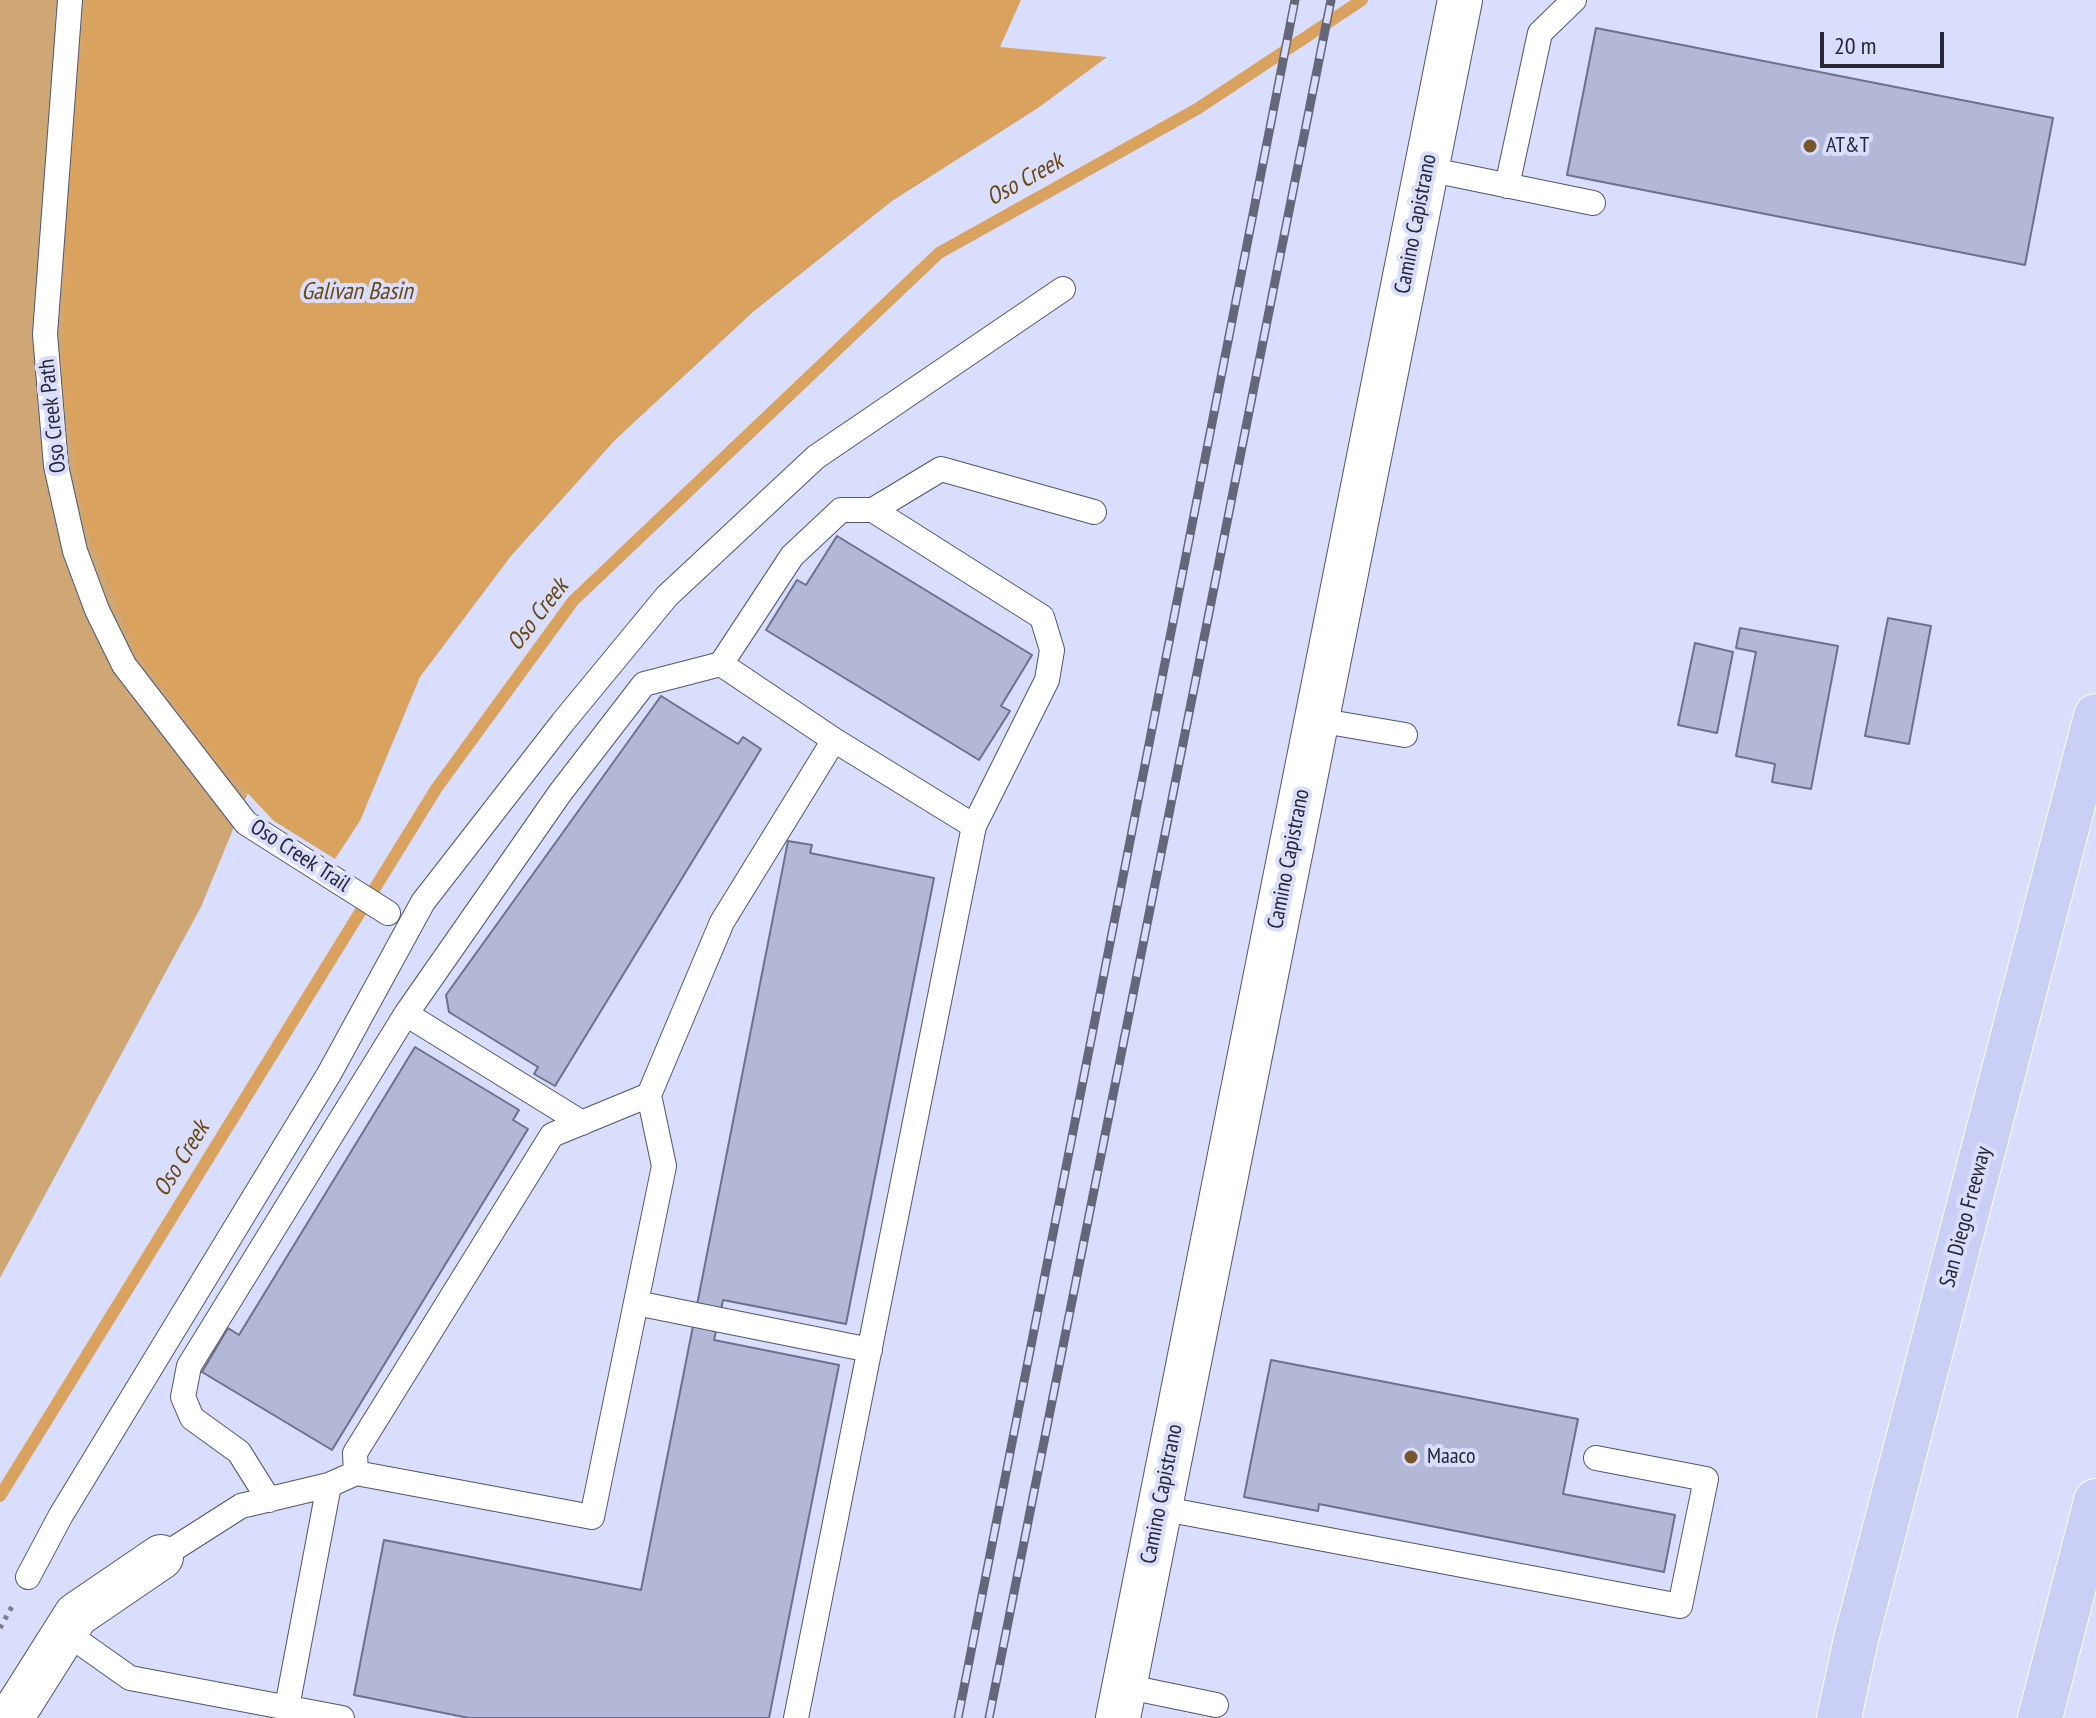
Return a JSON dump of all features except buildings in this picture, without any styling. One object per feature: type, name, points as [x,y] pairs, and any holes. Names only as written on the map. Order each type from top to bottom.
[{"type":"highway","name":"San Diego Freeway","points":[[1839,1718],[1856,1639],[2096,716]]},
{"type":"highway","points":[[2040,1718],[2096,1501]]},
{"type":"highway","points":[[1811,1718],[1856,1639]]},
{"type":"street","name":"Camino Capistrano","points":[[1121,1702],[1458,13]]},
{"type":"street","points":[[11,1718],[76,1615],[161,1557]]},
{"type":"lane","name":"Oso Creek Path","points":[[70,0],[45,334],[56,466],[75,551],[97,610],[124,665],[219,790]]},
{"type":"lane","points":[[1507,186],[1540,33],[1574,0]]},
{"type":"lane","points":[[1427,169],[1593,203]]},
{"type":"lane","points":[[28,1577],[61,1515],[329,1074],[397,920],[432,890],[563,722],[667,596],[816,457],[1063,289]]},
{"type":"lane","points":[[269,1500],[239,1452],[192,1418],[183,1397],[189,1366],[406,1014],[560,793],[644,684],[721,664],[792,556],[841,510],[873,510],[941,469],[1094,512]]},
{"type":"lane","points":[[796,1718],[974,826],[1047,680],[1052,650],[1042,617],[873,510]]},
{"type":"lane","points":[[721,664],[834,740],[974,826]]},
{"type":"lane","points":[[1317,720],[1405,735]]},
{"type":"lane","points":[[161,1557],[241,1506],[329,1485],[356,1473],[592,1517],[664,1166],[649,1095],[722,922],[834,740]]},
{"type":"lane","name":"Oso Creek Trail","points":[[219,790],[246,823],[397,920]]},
{"type":"lane","points":[[406,1014],[582,1123]]},
{"type":"lane","points":[[356,1473],[355,1453],[552,1135],[649,1095]]},
{"type":"lane","points":[[636,1303],[870,1350]]},
{"type":"lane","points":[[1159,1508],[1680,1606],[1706,1479],[1596,1458]]},
{"type":"lane","points":[[287,1707],[329,1485]]},
{"type":"lane","points":[[65,1632],[130,1678],[342,1718]]},
{"type":"lane","points":[[1121,1702],[1216,1705]]},
{"type":"shaded area","name":"Galivan Basin","points":[[0,0],[1017,0],[313,635],[201,907],[0,1278]]},
{"type":"water","name":"Galivan Basin","points":[[86,0],[1021,0],[1000,47],[1107,57],[1038,108],[892,201],[753,312],[615,440],[511,556],[420,677],[360,821],[335,859],[274,821],[216,760],[135,651],[83,520],[62,377],[67,179]]},
{"type":"waterway","name":"Oso Creek","points":[[0,1496],[436,789],[573,601],[939,253],[1197,109],[1362,0]]},
{"type":"railway","points":[[958,1718],[1295,0]]},
{"type":"railway","points":[[989,1718],[1331,0]]},
{"type":"place","name":"AT&T","points":[[1810,146]]},
{"type":"place","name":"Maaco","points":[[1411,1457]]}]
